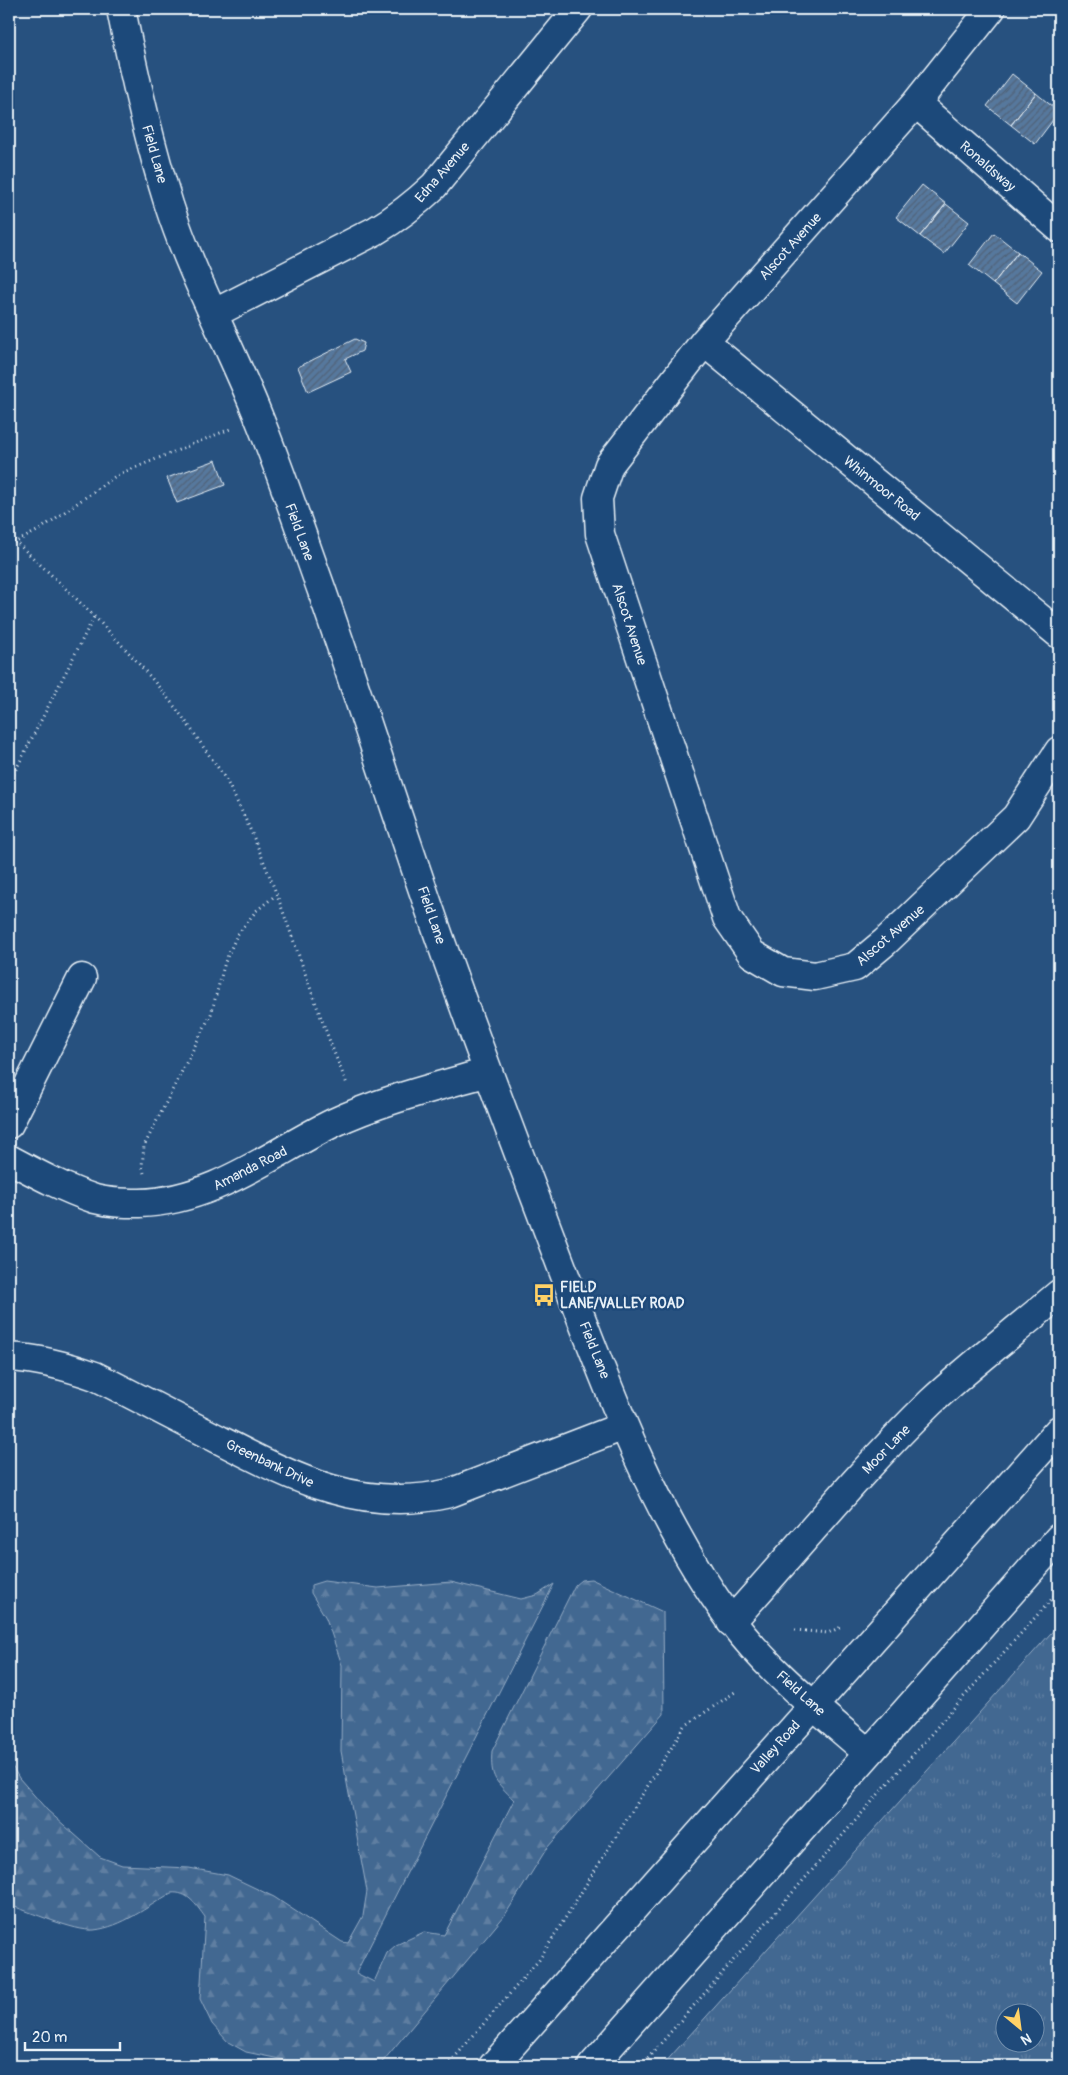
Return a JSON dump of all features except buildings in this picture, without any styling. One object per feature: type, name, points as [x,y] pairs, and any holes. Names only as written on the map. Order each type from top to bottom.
[{"type":"street","name":"Field Lane","points":[[121,9],[134,79],[170,207],[188,257],[259,418],[323,594],[488,1072],[624,1426],[656,1494],[710,1590],[731,1622],[765,1661],[868,1753]]},
{"type":"street","name":"Edna Avenue","points":[[213,314],[375,231],[396,219],[412,206],[434,186],[578,9]]},
{"type":"street","name":"Alscot Avenue","points":[[990,9],[916,103],[704,342],[609,465],[598,498],[600,534],[726,918],[752,954],[783,972],[815,976],[855,967],[885,942],[1016,817],[1059,751]]},
{"type":"street","name":"Ronaldsway","points":[[916,103],[1059,228]]},
{"type":"street","name":"Whinmoor Road","points":[[704,342],[1059,634]]},
{"type":"street","points":[[9,1124],[82,978]]},
{"type":"street","name":"Amanda Road","points":[[9,1159],[54,1183],[95,1199],[118,1204],[151,1202],[192,1195],[233,1179],[333,1123],[358,1112],[488,1072]]},
{"type":"street","name":"Moor Lane","points":[[731,1622],[840,1497],[932,1402],[1059,1294]]},
{"type":"street","name":"Greenbank Drive","points":[[9,1357],[30,1358],[58,1364],[95,1376],[300,1479],[352,1495],[378,1498],[406,1499],[450,1493],[624,1426]]},
{"type":"street","name":"Valley Road","points":[[493,2066],[1059,1430]]},
{"type":"street","points":[[592,2066],[1059,1538]]},
{"type":"path","points":[[9,543],[16,542],[39,530],[117,475],[259,418]]},
{"type":"path","points":[[9,531],[16,542],[124,647],[182,714],[227,781],[261,855],[331,1048],[358,1112]]},
{"type":"path","points":[[9,783],[94,617]]},
{"type":"path","points":[[151,1202],[142,1166],[144,1146],[211,1014],[224,962],[236,935],[256,911],[276,895]]},
{"type":"path","points":[[641,2066],[959,1702],[1059,1591]]},
{"type":"path","points":[[795,1630],[828,1633],[848,1624]]},
{"type":"path","points":[[447,2066],[539,1960],[685,1726],[735,1692]]},
{"type":"green space","points":[[591,1579],[663,1612],[664,1714],[547,1848],[505,1915],[379,2066],[313,2066],[246,2052],[228,2042],[212,2024],[200,1999],[205,1917],[191,1900],[182,1894],[171,1893],[124,1921],[94,1930],[64,1925],[9,1905],[9,1761],[19,1778],[47,1810],[100,1857],[122,1865],[189,1868],[228,1875],[274,1897],[342,1942],[348,1943],[363,1916],[367,1891],[341,1751],[342,1665],[326,1618],[311,1593],[311,1585],[324,1581],[378,1588],[451,1582],[521,1599],[537,1595],[554,1584],[356,1973],[374,1982],[387,1953],[396,1945],[424,1932],[444,1935],[514,1800],[493,1774],[492,1751],[575,1585],[581,1580]]},
{"type":"green space","points":[[1059,1624],[1059,2066],[662,2066]]},
{"type":"place","name":"FIELD LANE/VALLEY ROAD","points":[[544,1295]]}]
